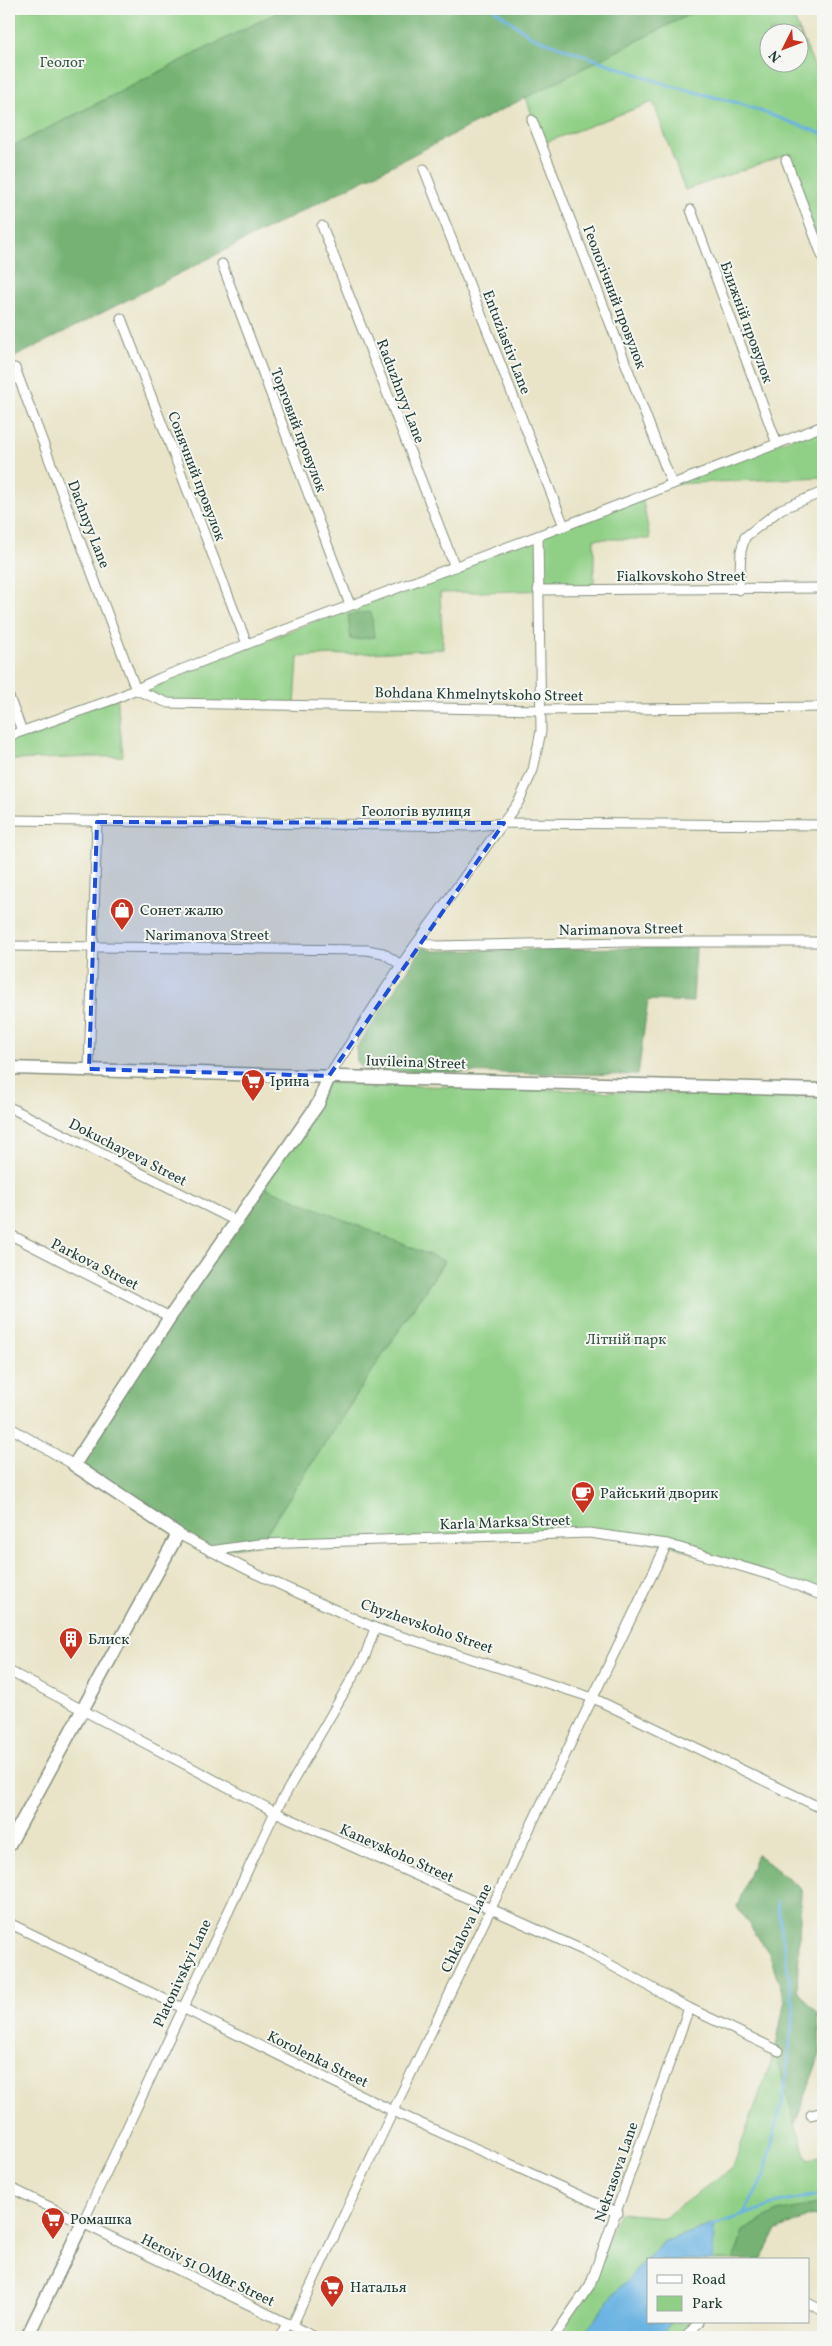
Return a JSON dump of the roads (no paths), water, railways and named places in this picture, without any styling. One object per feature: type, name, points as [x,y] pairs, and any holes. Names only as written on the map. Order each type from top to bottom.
[{"type":"street","name":"Геологічний провулок","points":[[532,120],[672,484]]},
{"type":"street","points":[[786,160],[823,258]]},
{"type":"street","name":"Entuziastiv Lane","points":[[424,168],[564,526]]},
{"type":"street","name":"Ближній провулок","points":[[691,210],[777,444]]},
{"type":"street","name":"Raduzhnyy Lane","points":[[322,226],[455,567]]},
{"type":"street","name":"Торговий провулок","points":[[222,264],[350,605]]},
{"type":"street","name":"Сонячний провулок","points":[[121,318],[247,644]]},
{"type":"street","name":"Dachnyy Lane","points":[[15,368],[136,690]]},
{"type":"street","points":[[9,736],[136,690],[160,678],[247,644],[538,536],[823,426]]},
{"type":"street","points":[[739,590],[741,551],[745,536],[781,509],[823,492]]},
{"type":"street","points":[[74,1466],[170,1317],[318,1104],[329,1076],[401,965],[519,801],[532,770],[541,731],[539,710],[538,536]]},
{"type":"street","name":"Fialkovskoho Street","points":[[538,590],[823,588]]},
{"type":"street","name":"Bohdana Khmelnytskoho Street","points":[[136,690],[168,703],[539,710],[823,707]]},
{"type":"street","points":[[9,697],[22,731]]},
{"type":"street","name":"Геологів вулиця","points":[[9,820],[474,826],[504,823],[823,826]]},
{"type":"street","points":[[89,1069],[97,822]]},
{"type":"street","name":"Narimanova Street","points":[[419,942],[437,946],[626,942],[823,942]]},
{"type":"street","name":"Narimanova Street","points":[[9,946],[367,950],[382,953],[401,965]]},
{"type":"street","name":"Iuvileina Street","points":[[9,1068],[823,1090]]},
{"type":"street","name":"Dokuchayeva Street","points":[[9,1107],[236,1221]]},
{"type":"street","name":"Parkova Street","points":[[9,1234],[170,1317]]},
{"type":"street","name":"Chyzhevskoho Street","points":[[9,1427],[74,1466],[178,1534],[209,1551],[375,1628],[593,1698],[823,1809]]},
{"type":"street","name":"Karla Marksa Street","points":[[209,1551],[259,1544],[588,1533],[667,1544],[773,1576],[823,1596]]},
{"type":"street","points":[[9,1845],[178,1534]]},
{"type":"street","name":"Chkalova Lane","points":[[280,2337],[289,2324],[393,2111],[667,1544]]},
{"type":"street","name":"Platonivskyi Lane","points":[[27,2337],[275,1812],[365,1656],[375,1628]]},
{"type":"street","name":"Kanevskoho Street","points":[[9,1671],[275,1812],[587,1952],[690,2008],[779,2051]]},
{"type":"street","name":"Korolenka Street","points":[[9,1923],[393,2111],[618,2213]]},
{"type":"street","name":"Nekrasova Lane","points":[[554,2337],[590,2285],[618,2213],[640,2141],[690,2008]]},
{"type":"street","points":[[812,2115],[823,2112]]},
{"type":"street","name":"Heroiv 51 OMBr Street","points":[[9,2187],[315,2337]]},
{"type":"street","points":[[810,2304],[823,2311]]},
{"type":"street","points":[[686,2337],[697,2324]]},
{"type":"water","points":[[714,2224],[713,2258],[648,2258],[663,2242]]},
{"type":"water","points":[[647,2259],[647,2324],[670,2324],[661,2337],[581,2337],[615,2293]]},
{"type":"waterway","points":[[494,9],[532,37],[671,86],[738,103],[823,134]]},
{"type":"waterway","points":[[744,2214],[764,2176],[784,2094],[794,2009],[777,1902]]},
{"type":"waterway","points":[[711,2226],[782,2202],[823,2194]]},
{"type":"place","name":"Сонет жалю","points":[[122,931]]},
{"type":"place","name":"Ірина","points":[[253,1102]]},
{"type":"place","name":"Райський дворик","points":[[583,1514]]},
{"type":"place","name":"Блиск","points":[[71,1660]]},
{"type":"place","name":"Ромашка","points":[[53,2240]]},
{"type":"place","name":"Наталья","points":[[332,2308]]},
{"type":"park label","name":"Геолог","points":[[62,62]]},
{"type":"park label","name":"Літній парк","points":[[626,1339]]}]
